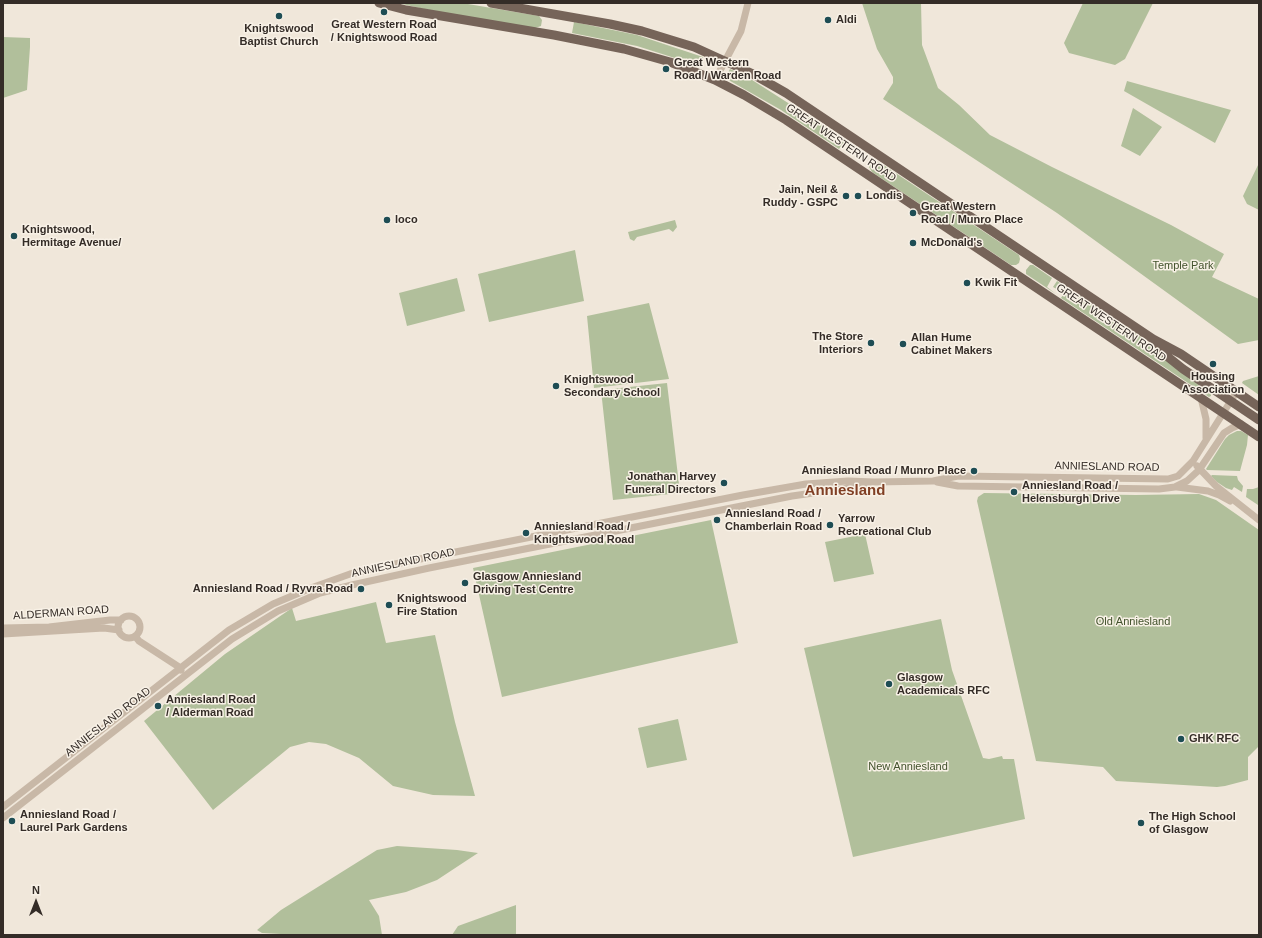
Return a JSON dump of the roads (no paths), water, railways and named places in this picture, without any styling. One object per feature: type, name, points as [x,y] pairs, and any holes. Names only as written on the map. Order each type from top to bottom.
[{"type":"main road","name":"GREAT WESTERN ROAD","points":[[379,3],[406,10],[554,35],[624,49],[670,62],[715,80],[773,112],[1259,437]]},
{"type":"main road","name":"GREAT WESTERN ROAD","points":[[491,3],[642,31],[694,47],[726,60],[751,73],[786,93],[1153,339],[1182,354],[1257,404]]},
{"type":"main road","points":[[1153,339],[1174,361],[1259,420]]},
{"type":"street","points":[[715,80],[743,24],[748,3]]},
{"type":"street","name":"ANNIESLAND ROAD","points":[[3,806],[229,630],[273,604],[350,574],[753,493],[806,484],[848,481],[933,481],[958,476],[1168,479],[1178,476],[1193,461],[1237,391]]},
{"type":"street","points":[[1201,398],[1206,419],[1206,441]]},
{"type":"street","name":"ANNIESLAND ROAD","points":[[1175,487],[1187,481],[1199,470],[1221,436],[1232,428],[1241,424]]},
{"type":"street","points":[[1193,461],[1199,470],[1216,486],[1259,520]]},
{"type":"street","name":"ANNIESLAND ROAD","points":[[933,481],[958,486],[1159,489],[1175,487],[1208,491],[1219,495],[1246,510]]},
{"type":"street","name":"ANNIESLAND ROAD","points":[[3,818],[232,639],[271,615],[320,593],[429,568],[792,496],[856,487],[874,482]]},
{"type":"street","name":"ALDERMAN ROAD","points":[[3,628],[49,627],[121,620],[127,616],[131,616],[140,623],[140,630],[136,636],[132,638],[126,637],[121,633],[119,630],[119,623],[121,620]]},
{"type":"street","name":"ALDERMAN ROAD","points":[[3,634],[104,628],[119,630]]},
{"type":"street","name":"ALDERMAN ROAD","points":[[136,636],[138,641],[179,668],[186,675]]},
{"type":"place","name":"Great Western Road / Knightswood Road","points":[[384,12]]},
{"type":"place","name":"Knightswood Baptist Church","points":[[279,16]]},
{"type":"place","name":"Aldi","points":[[828,20]]},
{"type":"place","name":"Great Western Road / Warden Road","points":[[666,69]]},
{"type":"place","name":"Jain, Neil & Ruddy - GSPC","points":[[846,196]]},
{"type":"place","name":"Londis","points":[[858,196]]},
{"type":"place","name":"Great Western Road / Munro Place","points":[[913,213]]},
{"type":"place","name":"loco","points":[[387,220]]},
{"type":"place","name":"Knightswood, Hermitage Avenue/","points":[[14,236]]},
{"type":"place","name":"McDonald's","points":[[913,243]]},
{"type":"place","name":"Kwik Fit","points":[[967,283]]},
{"type":"place","name":"The Store Interiors","points":[[871,343]]},
{"type":"place","name":"Allan Hume Cabinet Makers","points":[[903,344]]},
{"type":"place","name":"Housing Association","points":[[1213,364]]},
{"type":"place","name":"Knightswood Secondary School","points":[[556,386]]},
{"type":"place","name":"Anniesland Road / Munro Place","points":[[974,471]]},
{"type":"place","name":"Jonathan Harvey Funeral Directors","points":[[724,483]]},
{"type":"place","name":"Anniesland Road / Helensburgh Drive","points":[[1014,492]]},
{"type":"place","name":"Anniesland Road / Chamberlain Road","points":[[717,520]]},
{"type":"place","name":"Yarrow Recreational Club","points":[[830,525]]},
{"type":"place","name":"Anniesland Road / Knightswood Road","points":[[526,533]]},
{"type":"place","name":"Glasgow Anniesland Driving Test Centre","points":[[465,583]]},
{"type":"place","name":"Anniesland Road / Ryvra Road","points":[[361,589]]},
{"type":"place","name":"Knightswood Fire Station","points":[[389,605]]},
{"type":"place","name":"Glasgow Academicals RFC","points":[[889,684]]},
{"type":"place","name":"Anniesland Road / Alderman Road","points":[[158,706]]},
{"type":"place","name":"GHK RFC","points":[[1181,739]]},
{"type":"place","name":"Anniesland Road / Laurel Park Gardens","points":[[12,821]]},
{"type":"place","name":"The High School of Glasgow","points":[[1141,823]]},
{"type":"district","name":"Anniesland","points":[[845,491]]},
{"type":"park label","name":"Temple Park","points":[[1183,266]]},
{"type":"park label","name":"Old Anniesland","points":[[1133,622]]},
{"type":"park label","name":"New Anniesland","points":[[908,767]]}]
